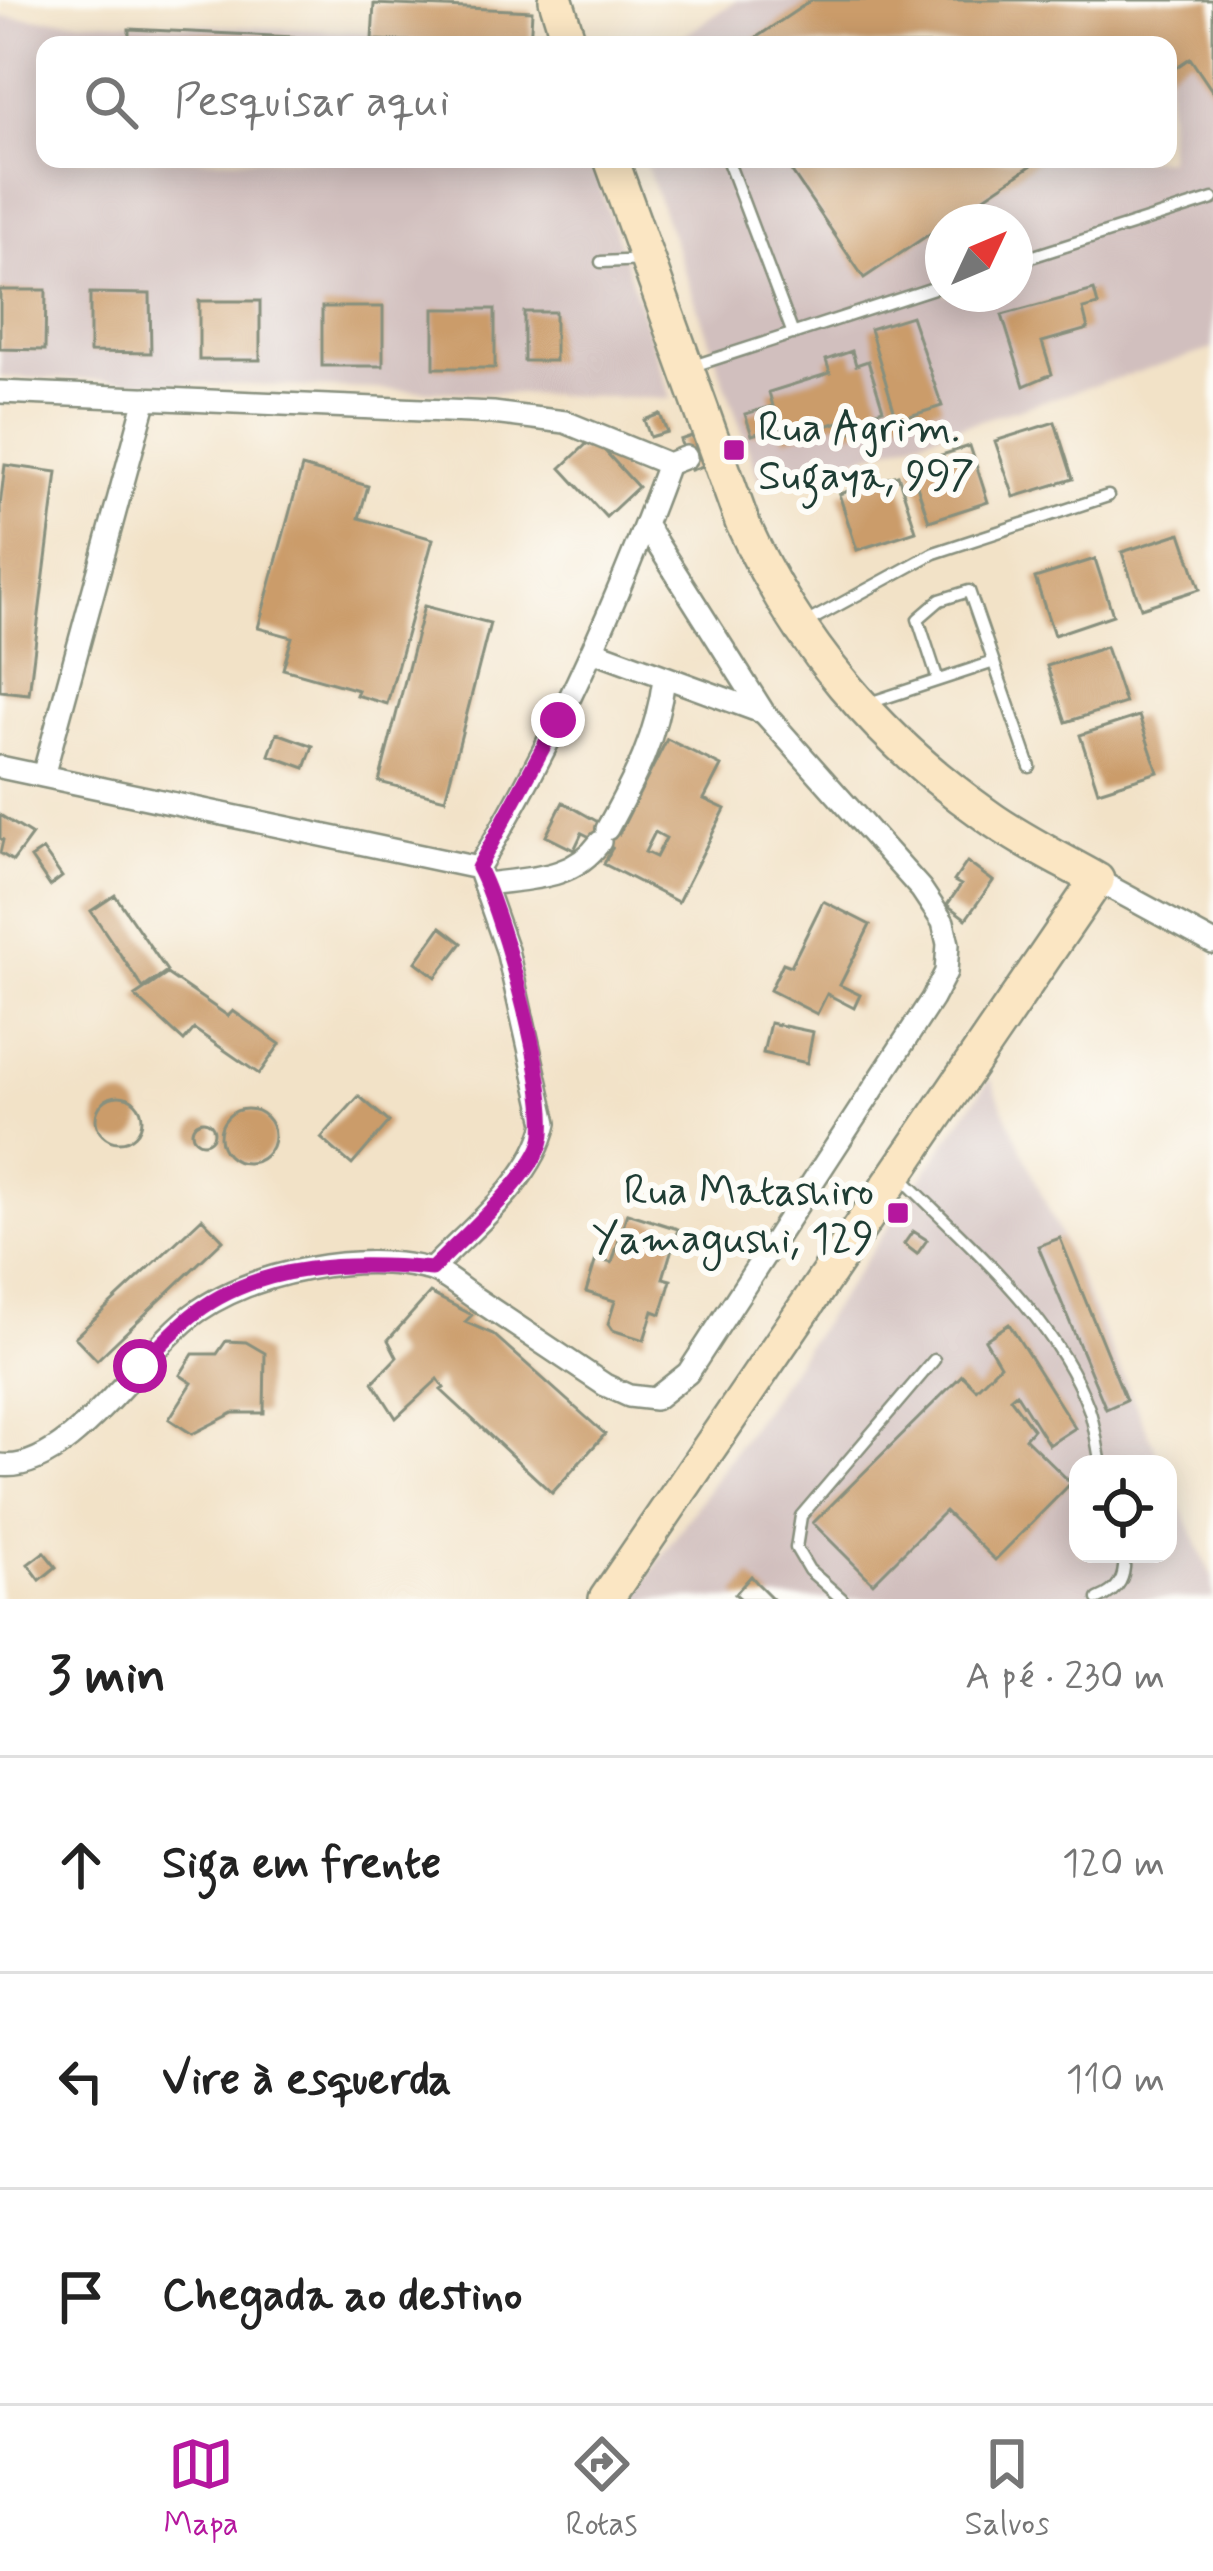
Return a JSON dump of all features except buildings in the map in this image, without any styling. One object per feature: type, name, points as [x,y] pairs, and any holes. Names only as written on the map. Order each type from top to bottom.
[{"type":"main road","points":[[556,0],[567,36]]},
{"type":"main road","points":[[606,1599],[1096,880],[988,817],[859,706],[799,626],[692,455],[687,368],[614,168]]},
{"type":"street","points":[[0,392],[493,413],[565,422],[692,455],[646,526],[592,650],[482,876],[520,1004],[546,1123],[540,1148],[521,1175],[432,1269]]},
{"type":"street","points":[[43,776],[146,398]]},
{"type":"street","points":[[0,1465],[44,1457],[195,1313],[245,1284],[304,1270],[370,1264],[432,1269],[605,1385],[629,1396],[655,1399],[688,1373],[932,999],[946,972],[948,944],[943,922],[921,889],[764,713],[646,526]]},
{"type":"street","points":[[592,650],[764,713]]},
{"type":"street","points":[[0,766],[482,876],[566,872],[587,860],[647,755],[664,679]]},
{"type":"street","points":[[1096,880],[1213,943]]},
{"type":"lane","points":[[730,168],[793,334]]},
{"type":"lane","points":[[1033,256],[1213,199]]},
{"type":"lane","points":[[601,262],[648,260]]},
{"type":"lane","points":[[687,368],[925,292]]},
{"type":"lane","points":[[799,626],[934,553],[1108,496]]},
{"type":"lane","points":[[938,680],[918,619],[940,600],[969,591],[1030,766]]},
{"type":"lane","points":[[859,706],[994,662]]},
{"type":"lane","points":[[897,1173],[1005,1285],[1060,1351],[1089,1409],[1100,1455]]},
{"type":"lane","points":[[842,1599],[809,1570],[796,1548],[801,1516],[934,1360]]},
{"type":"lane","points":[[1098,1599],[1113,1592],[1124,1578],[1124,1563]]},
{"type":"shaded area","points":[[737,0],[1213,0],[1213,349],[762,487],[647,168],[1177,168],[1177,36],[684,36]]},
{"type":"shaded area","points":[[0,17],[455,36],[36,36],[36,168],[594,168],[671,399],[0,377]]},
{"type":"shaded area","points":[[990,1078],[1158,1455],[1069,1455],[1069,1563],[1177,1563],[1177,1498],[1213,1579],[1213,1599],[633,1599]]},
{"type":"place","name":"Rua Agrim. Sugaya, 997","points":[[734,450]]},
{"type":"place","name":"Rua Matashiro Yamagushi, 129","points":[[898,1213]]},
{"type":"route","points":[[140,1366],[195,1313],[245,1284],[304,1270],[370,1264],[432,1269],[521,1175],[540,1148],[546,1123],[542,1095],[507,950],[478,868],[558,720]]}]
